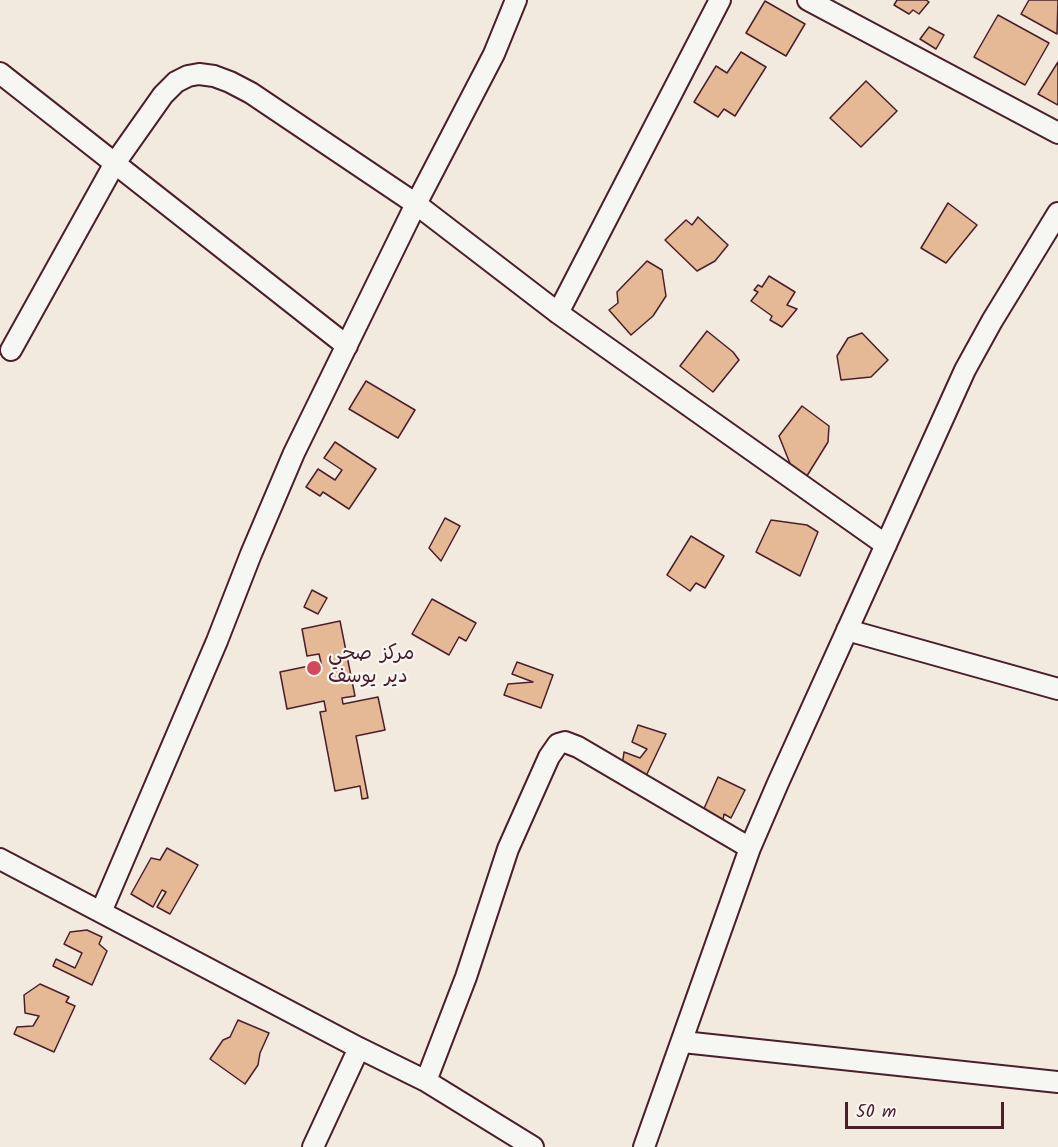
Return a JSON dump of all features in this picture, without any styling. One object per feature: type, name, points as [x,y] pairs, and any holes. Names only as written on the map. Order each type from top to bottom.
[{"type":"street","points":[[101,912],[290,463],[416,204],[494,54],[516,0]]},
{"type":"street","points":[[558,314],[720,0]]},
{"type":"street","points":[[808,0],[1058,133]]},
{"type":"street","points":[[0,73],[347,346]]},
{"type":"street","points":[[11,350],[115,163],[163,95],[176,82],[188,76],[207,75],[230,82],[251,93],[416,204],[558,314],[886,545]]},
{"type":"street","points":[[644,1147],[750,848],[965,370],[1058,213]]},
{"type":"street","points":[[847,630],[1058,689]]},
{"type":"street","points":[[426,1081],[466,977],[508,849],[549,758],[558,744],[565,742],[578,747],[750,848]]},
{"type":"street","points":[[0,859],[426,1081],[532,1147]]},
{"type":"street","points":[[683,1042],[1058,1082]]},
{"type":"street","points":[[313,1147],[359,1048]]},
{"type":"building","points":[[897,0],[926,0],[929,2],[919,14],[913,10],[909,14],[894,5]]},
{"type":"building","points":[[1029,0],[1058,0],[1057,34],[1021,14]]},
{"type":"building","points":[[765,1],[805,24],[786,56],[746,33]]},
{"type":"building","points":[[998,15],[1049,43],[1025,85],[974,57]]},
{"type":"building","points":[[929,27],[944,35],[936,49],[920,39]]},
{"type":"building","points":[[741,52],[766,67],[735,116],[724,109],[718,117],[694,102],[716,66],[727,73]]},
{"type":"building","points":[[1058,62],[1058,105],[1038,94]]},
{"type":"building","points":[[866,81],[897,111],[861,147],[830,118]]},
{"type":"building","points":[[948,203],[977,225],[946,263],[921,248]]},
{"type":"building","points":[[698,217],[728,245],[715,261],[697,271],[665,240],[686,220],[692,225]]},
{"type":"building","points":[[647,261],[662,270],[666,296],[653,316],[631,335],[609,310],[618,303],[617,292]]},
{"type":"building","points":[[769,276],[795,292],[787,305],[797,309],[782,327],[770,320],[772,316],[751,301],[758,292],[754,290],[758,285],[762,287]]},
{"type":"building","points":[[707,331],[733,352],[739,360],[713,392],[680,366]]},
{"type":"building","points":[[862,333],[888,360],[871,377],[841,380],[837,356],[848,338]]},
{"type":"building","points":[[366,381],[415,410],[398,438],[349,409]]},
{"type":"building","points":[[802,406],[829,426],[828,442],[805,479],[793,471],[779,436]]},
{"type":"building","points":[[335,442],[376,469],[349,509],[323,492],[320,496],[306,487],[318,469],[335,480],[342,470],[324,458]]},
{"type":"building","points":[[445,518],[460,526],[441,561],[429,548]]},
{"type":"building","points":[[771,520],[807,525],[818,532],[800,576],[756,552]]},
{"type":"building","points":[[691,536],[724,556],[705,588],[696,583],[690,591],[667,575]]},
{"type":"building","points":[[312,590],[327,598],[318,614],[304,607]]},
{"type":"building","points":[[432,599],[476,623],[466,641],[459,637],[449,655],[412,634]]},
{"type":"building","points":[[340,621],[355,696],[342,698],[343,704],[378,697],[385,730],[356,736],[368,798],[362,799],[360,786],[335,791],[320,712],[326,711],[324,701],[287,709],[280,672],[309,666],[311,669],[322,667],[319,654],[307,656],[302,629]]},
{"type":"building","points":[[517,662],[553,675],[541,708],[504,695],[508,684],[533,682],[512,674]]},
{"type":"building","points":[[638,725],[666,734],[646,776],[622,766],[624,752],[640,758],[647,749],[632,742]]},
{"type":"building","points":[[718,777],[745,790],[731,818],[724,814],[722,827],[702,813]]},
{"type":"building","points":[[167,848],[198,865],[170,914],[157,907],[166,892],[162,890],[153,907],[131,894],[151,858],[160,860]]},
{"type":"building","points":[[87,930],[102,937],[99,944],[107,951],[92,985],[53,966],[56,959],[75,968],[82,953],[64,944],[70,932]]},
{"type":"building","points":[[40,984],[69,997],[66,1002],[75,1006],[54,1052],[14,1034],[17,1027],[33,1026],[39,1016],[25,1013],[24,995]]},
{"type":"building","points":[[238,1020],[269,1033],[260,1053],[258,1065],[245,1084],[210,1059],[223,1040],[230,1037]]},
{"type":"place","name":"مركز صحي دير يوسف","points":[[314,668]]}]
